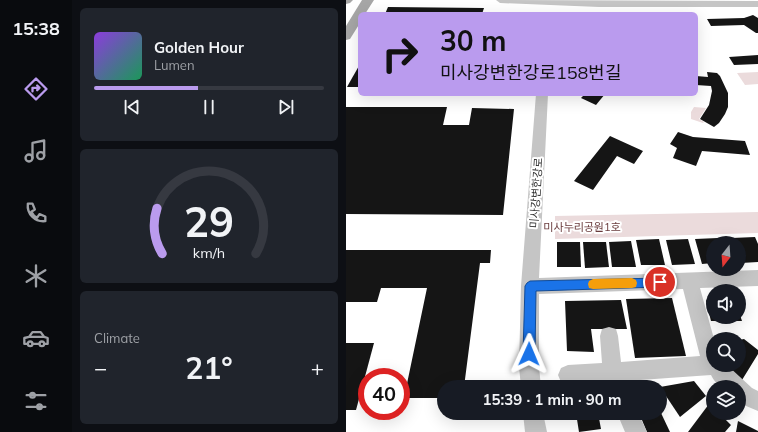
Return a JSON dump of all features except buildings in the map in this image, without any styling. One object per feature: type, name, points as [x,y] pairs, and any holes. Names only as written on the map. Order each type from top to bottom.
[{"type":"main road","points":[[361,12],[368,0]]},
{"type":"main road","points":[[346,36],[358,16]]},
{"type":"street","points":[[500,0],[545,4],[758,4]]},
{"type":"street","name":"미사강변한강로","points":[[530,380],[530,286],[542,96]]},
{"type":"street","points":[[530,286],[690,282],[758,278]]},
{"type":"street","points":[[690,282],[706,342]]},
{"type":"street","points":[[609,336],[616,380]]},
{"type":"street","points":[[568,375],[616,380],[706,366]]},
{"type":"street","points":[[720,372],[728,380]]},
{"type":"street","points":[[746,395],[758,401]]},
{"type":"street","points":[[534,420],[536,432]]},
{"type":"street","points":[[630,420],[636,432]]},
{"type":"green space","points":[[758,72],[758,84],[745,85],[737,73]]},
{"type":"green space","points":[[694,107],[706,108],[699,119],[704,122],[703,123],[691,119],[691,112]]},
{"type":"green space","name":"미사누리공원1호","points":[[758,212],[758,233],[555,239],[555,216]]},
{"type":"slow traffic","points":[[593,284],[632,283]]},
{"type":"route","points":[[529,354],[530,286],[660,282]]}]
